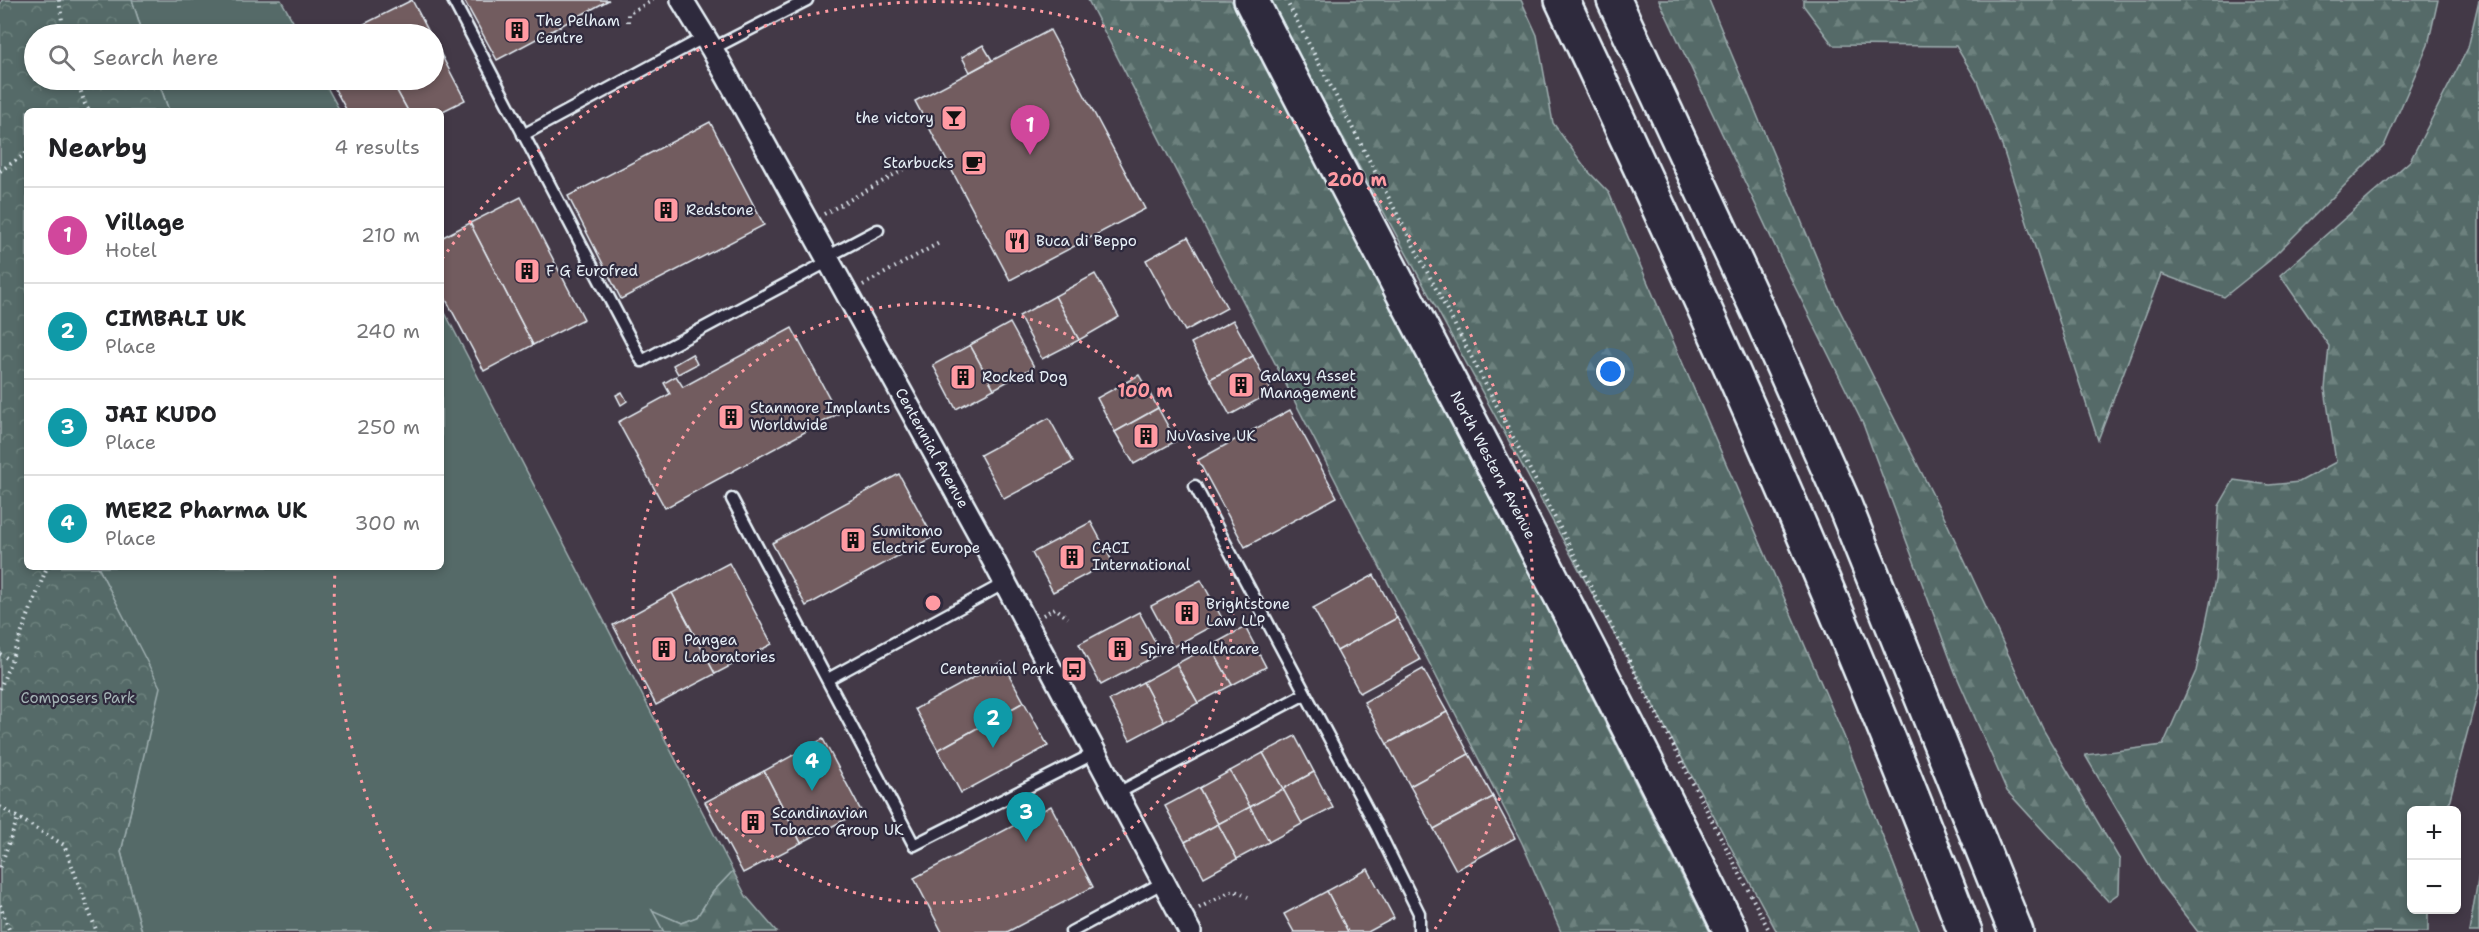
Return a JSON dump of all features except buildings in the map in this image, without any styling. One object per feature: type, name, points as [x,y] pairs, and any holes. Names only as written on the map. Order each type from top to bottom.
[{"type":"highway","name":"North Western Avenue","points":[[1251,0],[1630,725],[1731,932]]},
{"type":"highway","points":[[1562,0],[1650,188],[1795,513],[1965,932]]},
{"type":"highway","points":[[1614,0],[1756,306],[1844,504],[2016,932]]},
{"type":"street","name":"Centennial Avenue","points":[[682,0],[828,259],[1005,583],[1186,924]]},
{"type":"lane","points":[[453,0],[642,361],[878,230]]},
{"type":"lane","points":[[523,135],[708,43],[807,0]]},
{"type":"lane","points":[[1195,486],[1419,913],[1419,932]]},
{"type":"lane","points":[[732,499],[914,845],[1095,753]]},
{"type":"lane","points":[[828,679],[1005,583]]},
{"type":"lane","points":[[1116,794],[1305,694]]},
{"type":"lane","points":[[1071,932],[1164,882]]},
{"type":"path","points":[[59,0],[63,24]]},
{"type":"path","points":[[628,22],[628,14],[653,0]]},
{"type":"path","points":[[1286,0],[1770,932]]},
{"type":"path","points":[[80,90],[88,108]]},
{"type":"path","points":[[0,171],[24,155]]},
{"type":"path","points":[[808,223],[903,170]]},
{"type":"path","points":[[847,294],[941,242]]},
{"type":"path","points":[[0,689],[46,570]]},
{"type":"path","points":[[1027,625],[1055,608],[1068,618]]},
{"type":"path","points":[[0,654],[10,660]]},
{"type":"path","points":[[0,807],[64,845],[97,932]]},
{"type":"path","points":[[0,867],[18,818]]},
{"type":"path","points":[[1186,924],[1233,890],[1248,897]]},
{"type":"path","points":[[0,905],[10,932]]},
{"type":"green space","name":"Composers Park","points":[[2,0],[132,0],[140,24],[24,24],[24,90],[162,90],[168,108],[24,108],[24,570],[100,570],[160,687],[121,852],[142,932],[0,932],[0,5]]},
{"type":"green space","points":[[132,0],[281,0],[294,24],[140,24]]},
{"type":"green space","points":[[1088,0],[1231,0],[1553,619],[1710,932],[1561,932],[1522,843]]},
{"type":"green space","points":[[1268,0],[1521,0],[1537,35],[1553,123],[1587,170],[1609,193],[1844,736],[1920,932],[1777,932]]},
{"type":"green space","points":[[1659,0],[1709,0],[1833,297],[1946,521],[2044,731],[2120,860],[2119,893],[2108,901],[2007,791],[1955,672],[1863,424],[1784,265]]},
{"type":"green space","points":[[1803,0],[2438,0],[2428,45],[2384,146],[2269,261],[2224,297],[2161,274],[2098,440],[2002,146],[1977,81],[1956,46],[1833,45],[1803,5]]},
{"type":"green space","points":[[2479,0],[2479,688],[2448,806],[2407,806],[2407,914],[2428,914],[2428,932],[2198,932],[2160,883],[2085,755],[2163,745],[2196,671],[2215,580],[2219,506],[2234,480],[2269,485],[2299,482],[2336,462],[2325,389],[2329,346],[2280,275],[2410,161],[2468,48]]},
{"type":"green space","points":[[162,90],[328,90],[338,108],[168,108]]},
{"type":"green space","points":[[444,311],[733,871],[713,892],[697,917],[681,923],[653,911],[664,932],[142,932],[121,852],[159,687],[100,570],[444,570]]},
{"type":"green space","points":[[733,871],[746,896],[777,932],[664,932],[652,910],[681,923],[697,917],[713,892]]},
{"type":"green space","points":[[2479,874],[2479,932],[2469,932]]},
{"type":"place","name":"The Pelham Centre","points":[[517,30]]},
{"type":"place","name":"the victory","points":[[954,118]]},
{"type":"place","name":"Village","points":[[1030,155]]},
{"type":"place","name":"Starbucks","points":[[974,163]]},
{"type":"place","name":"Redstone","points":[[666,210]]},
{"type":"place","name":"Buca di Beppo","points":[[1017,241]]},
{"type":"place","name":"F G Eurofred","points":[[527,271]]},
{"type":"place","name":"Rocked Dog","points":[[963,377]]},
{"type":"place","name":"Galaxy Asset Management","points":[[1241,385]]},
{"type":"place","name":"Stanmore Implants Worldwide","points":[[731,417]]},
{"type":"place","name":"NuVasive UK","points":[[1146,436]]},
{"type":"place","name":"Sumitomo Electric Europe","points":[[853,540]]},
{"type":"place","name":"CACI International","points":[[1072,557]]},
{"type":"place","name":"Brightstone Law LLP","points":[[1187,613]]},
{"type":"place","name":"Pangea Laboratories","points":[[664,649]]},
{"type":"place","name":"Spire Healthcare","points":[[1120,649]]},
{"type":"place","name":"Centennial Park","points":[[1074,669]]},
{"type":"place","name":"CIMBALI UK","points":[[993,748]]},
{"type":"place","name":"MERZ Pharma UK","points":[[812,791]]},
{"type":"place","name":"Scandinavian Tobacco Group UK","points":[[753,822]]},
{"type":"place","name":"JAI KUDO","points":[[1026,842]]}]
